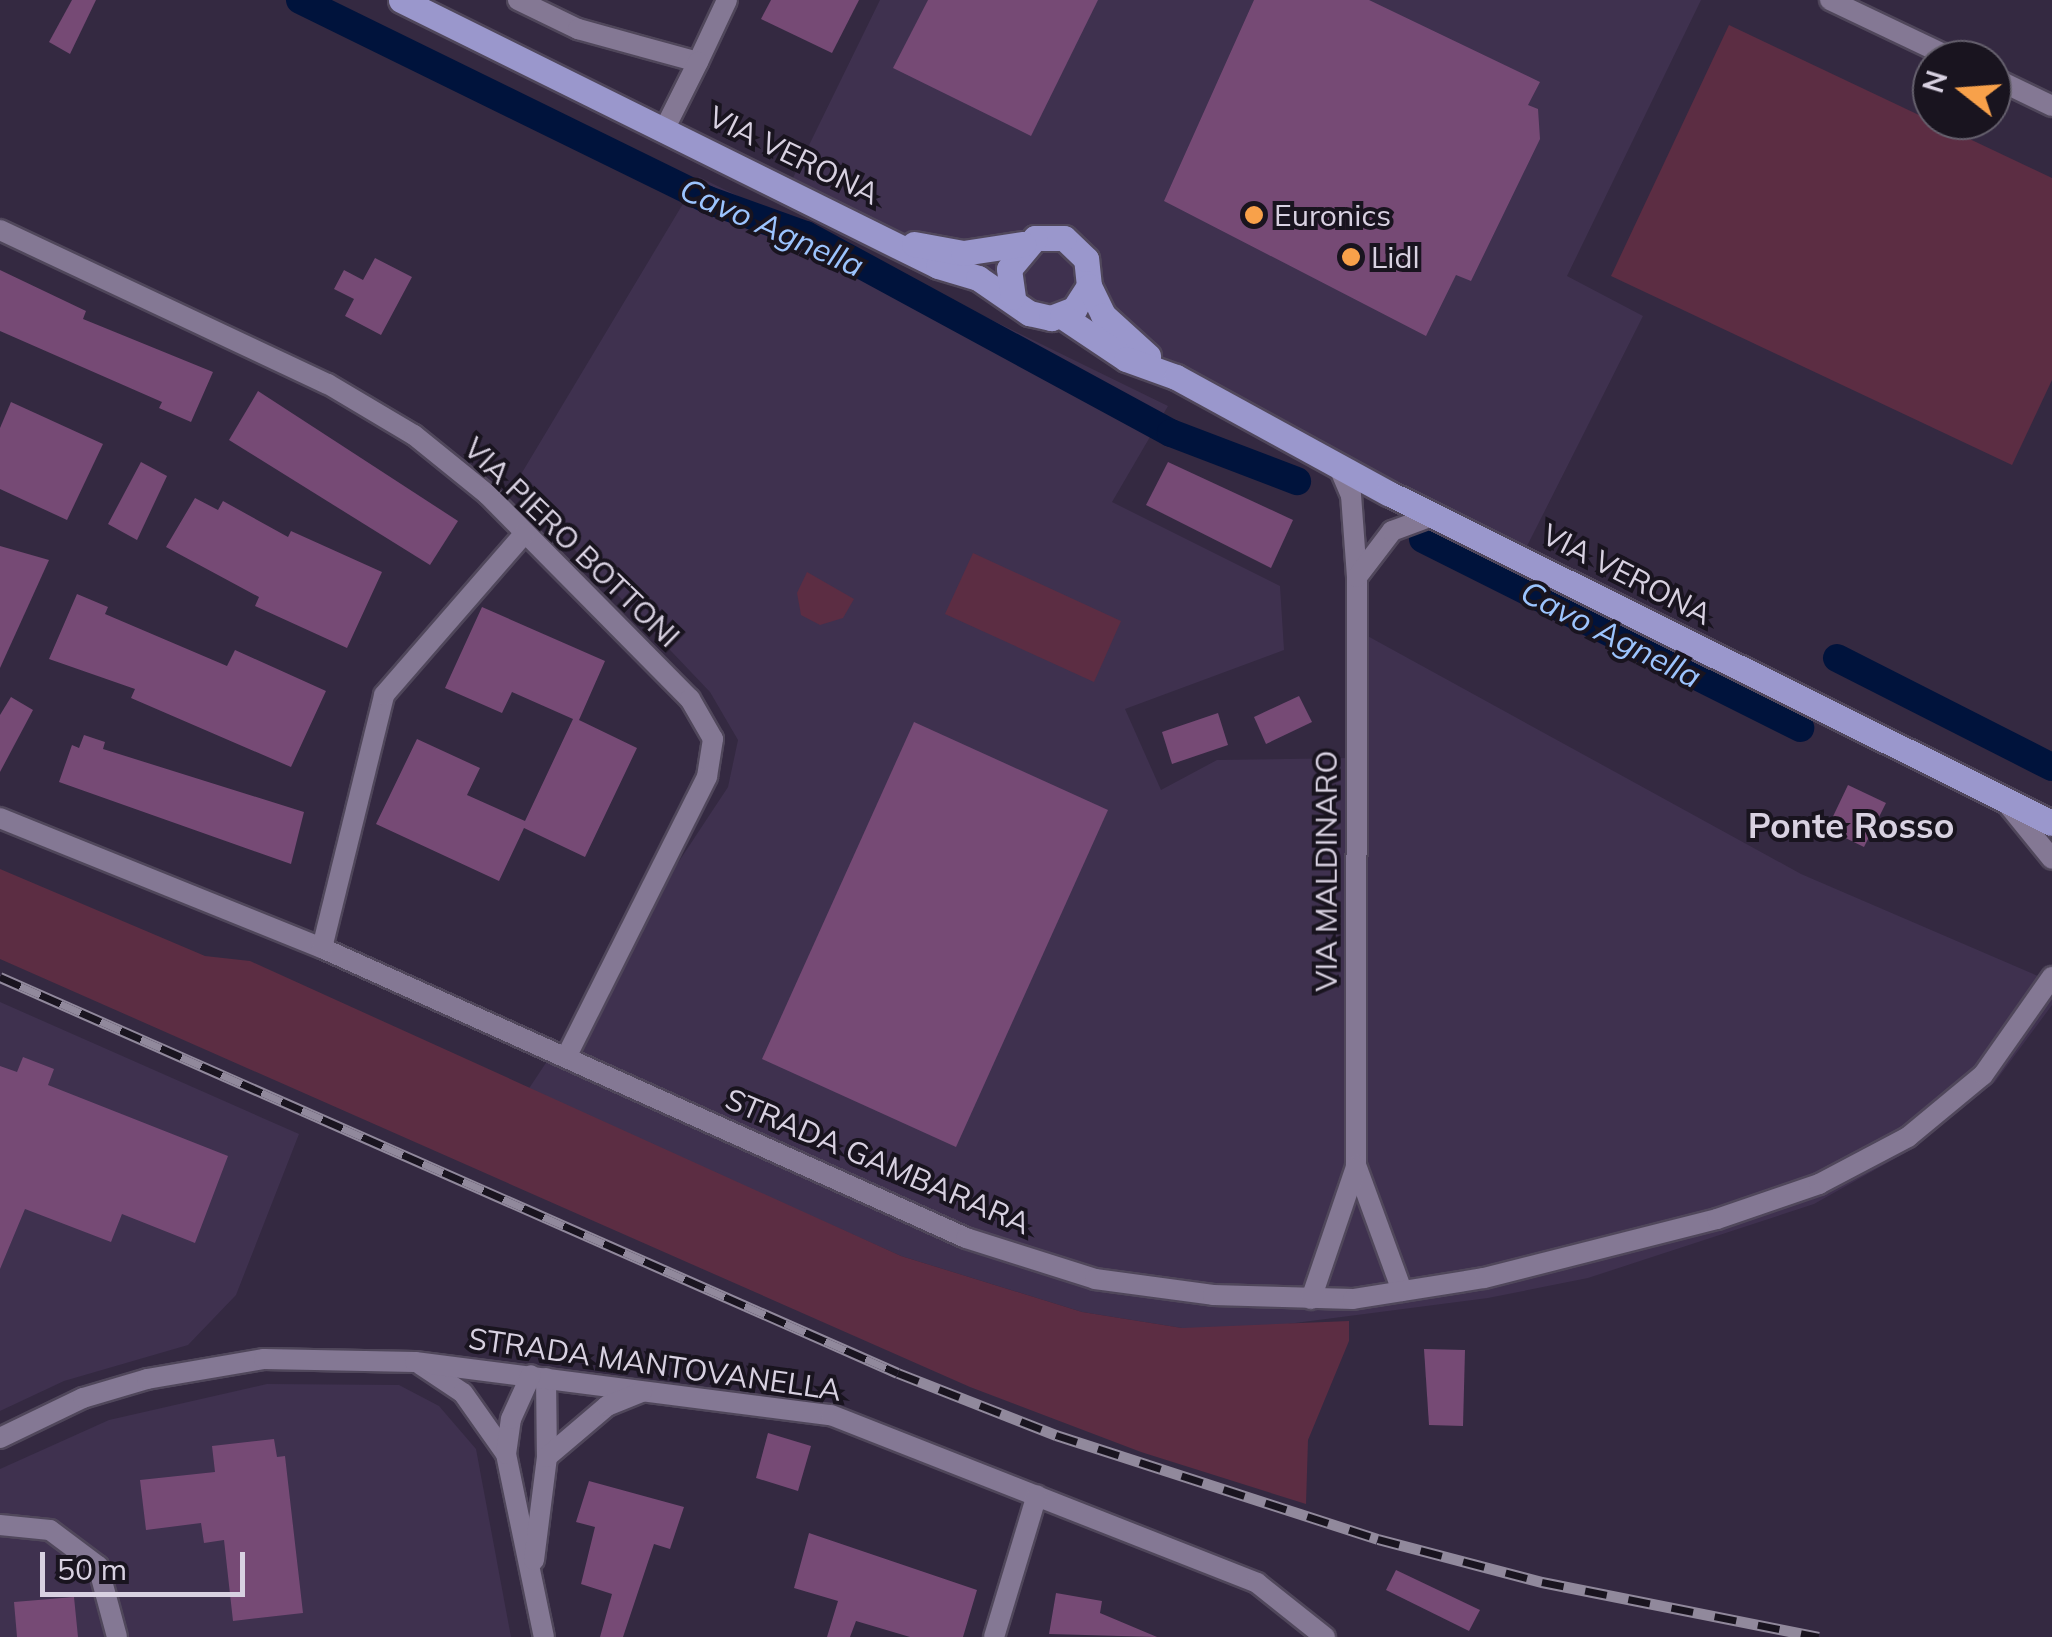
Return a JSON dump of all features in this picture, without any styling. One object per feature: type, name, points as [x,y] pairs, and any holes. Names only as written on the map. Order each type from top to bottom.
[{"type":"main road","name":"VIA VERONA","points":[[400,0],[1014,297],[1029,313],[1062,316],[1126,358],[1176,377],[1435,515],[2052,823]]},
{"type":"main road","name":"VIA VERONA","points":[[894,240],[964,253],[1064,238],[1086,258],[1089,286],[1103,315],[1127,341],[1176,377]]},
{"type":"main road","points":[[1014,297],[1009,269],[1024,244]]},
{"type":"main road","points":[[1062,316],[1089,286]]},
{"type":"street","name":"VIA VERONA","points":[[518,0],[578,29],[698,62]]},
{"type":"street","name":"VIA VERONA","points":[[665,128],[728,0]]},
{"type":"street","points":[[1830,0],[1914,40]]},
{"type":"street","points":[[2012,87],[2052,106]]},
{"type":"street","name":"VIA PIERO BOTTONI","points":[[0,230],[328,384],[414,435],[488,495],[690,699],[713,739],[708,777],[567,1055]]},
{"type":"street","name":"VIA MALDINARO","points":[[1310,1299],[1356,1165],[1357,577],[1352,495],[1338,465]]},
{"type":"street","points":[[1357,577],[1392,531],[1435,515]]},
{"type":"street","points":[[322,948],[384,696],[524,534]]},
{"type":"street","points":[[2004,801],[2052,860]]},
{"type":"street","name":"STRADA GAMBARARA","points":[[0,818],[322,948],[567,1055],[966,1238],[1095,1278],[1213,1295],[1310,1299],[1402,1291],[1590,1253],[1819,1184],[1908,1136],[1983,1075],[2052,977]]},
{"type":"street","name":"VIA MALDINARO","points":[[1356,1165],[1402,1291]]},
{"type":"street","name":"STRADA MANTOVANELLA","points":[[0,1438],[83,1398],[206,1366],[311,1358],[415,1362],[831,1415],[1257,1583],[1324,1637]]},
{"type":"street","points":[[415,1362],[463,1393],[506,1454]]},
{"type":"street","points":[[539,1376],[511,1419],[506,1454],[508,1488],[532,1572],[544,1637]]},
{"type":"street","points":[[532,1572],[547,1457],[539,1376]]},
{"type":"street","points":[[547,1457],[607,1406],[648,1390]]},
{"type":"street","points":[[994,1637],[1038,1495]]},
{"type":"street","points":[[0,1525],[50,1530],[98,1566],[117,1637]]},
{"type":"shaded area","points":[[880,0],[1701,0],[1567,276],[1643,316],[1524,552],[790,184]]},
{"type":"shaded area","points":[[1729,25],[1912,112],[1912,140],[1972,140],[2052,178],[2052,380],[2012,465],[1611,276]]},
{"type":"shaded area","points":[[699,177],[1168,406],[1112,502],[1280,586],[1284,650],[1125,709],[1161,790],[1217,760],[1353,758],[1353,628],[1801,874],[2052,982],[2052,1005],[1995,1082],[1912,1149],[1814,1204],[1588,1278],[1488,1298],[1256,1328],[1182,1328],[1082,1312],[901,1256],[528,1090],[728,787],[738,740],[710,692],[514,486]]},
{"type":"shaded area","points":[[973,553],[1121,621],[1094,682],[945,614]]},
{"type":"shaded area","points":[[807,572],[854,599],[843,618],[820,625],[801,615],[797,593]]},
{"type":"shaded area","points":[[0,869],[205,956],[250,961],[901,1256],[1082,1312],[1182,1328],[1349,1321],[1349,1341],[1308,1440],[1306,1504],[1141,1452],[970,1387],[0,959]]},
{"type":"shaded area","points":[[0,1002],[299,1134],[236,1295],[188,1345],[64,1381],[0,1411]]},
{"type":"shaded area","points":[[267,1384],[399,1385],[439,1406],[476,1449],[511,1637],[0,1637],[0,1469],[109,1420]]},
{"type":"building","points":[[72,0],[96,0],[70,54],[49,42]]},
{"type":"building","points":[[771,0],[859,0],[832,53],[761,19]]},
{"type":"building","points":[[928,0],[1098,0],[1031,136],[893,68]]},
{"type":"building","points":[[1254,0],[1369,0],[1540,82],[1528,105],[1538,109],[1540,139],[1471,281],[1456,275],[1426,336],[1164,201]]},
{"type":"building","points":[[375,258],[412,277],[381,335],[345,316],[354,299],[334,289],[344,270],[363,280]]},
{"type":"building","points":[[0,270],[86,311],[83,319],[213,372],[191,422],[159,408],[162,402],[0,331]]},
{"type":"building","points":[[258,391],[458,521],[430,565],[229,440]]},
{"type":"building","points":[[11,402],[103,444],[67,520],[0,489],[0,428]]},
{"type":"building","points":[[141,462],[167,476],[137,540],[108,524]]},
{"type":"building","points":[[1168,462],[1293,520],[1271,568],[1146,505]]},
{"type":"building","points":[[195,498],[218,510],[223,501],[288,537],[291,531],[382,572],[347,648],[255,606],[259,597],[166,547]]},
{"type":"building","points":[[0,546],[49,560],[0,668]]},
{"type":"building","points":[[77,594],[108,607],[105,614],[227,666],[235,650],[326,691],[291,767],[131,698],[135,689],[49,659]]},
{"type":"building","points":[[482,607],[605,661],[579,720],[637,748],[585,857],[524,828],[499,881],[376,824],[417,739],[480,768],[467,795],[525,821],[573,719],[512,692],[502,713],[445,688]]},
{"type":"building","points":[[1299,696],[1312,722],[1266,744],[1254,717]]},
{"type":"building","points":[[11,697],[33,710],[0,772],[0,715]]},
{"type":"building","points":[[1218,713],[1228,745],[1172,764],[1162,732]]},
{"type":"building","points":[[914,722],[1108,810],[956,1147],[762,1059]]},
{"type":"building","points":[[84,735],[105,742],[103,749],[304,812],[291,864],[59,782],[72,745],[79,748]]},
{"type":"building","points":[[1848,785],[1886,803],[1864,847],[1827,829]]},
{"type":"building","points":[[23,1057],[54,1069],[48,1085],[228,1156],[195,1243],[122,1214],[111,1242],[25,1209],[0,1269],[0,1066],[17,1072]]},
{"type":"building","points":[[1424,1349],[1465,1350],[1463,1426],[1429,1425]]},
{"type":"building","points":[[768,1433],[811,1446],[798,1491],[756,1478]]},
{"type":"building","points":[[274,1439],[277,1457],[285,1456],[303,1613],[233,1621],[224,1540],[204,1543],[201,1523],[146,1530],[140,1480],[215,1472],[212,1446]]},
{"type":"building","points":[[589,1481],[684,1507],[670,1549],[654,1544],[623,1637],[600,1637],[612,1594],[581,1584],[595,1527],[576,1522]]},
{"type":"building","points":[[809,1533],[977,1590],[963,1637],[910,1637],[856,1621],[850,1637],[827,1637],[838,1601],[794,1588]]},
{"type":"building","points":[[1396,1570],[1480,1610],[1469,1631],[1386,1590]]},
{"type":"building","points":[[1056,1593],[1102,1601],[1100,1613],[1157,1637],[1049,1634]]},
{"type":"building","points":[[74,1597],[78,1637],[17,1637],[14,1602]]},
{"type":"waterway","name":"Cavo Agnella","points":[[300,0],[708,200],[806,235],[1171,433],[1297,481]]},
{"type":"waterway","name":"Cavo Agnella","points":[[1423,539],[1800,728]]},
{"type":"waterway","name":"Cavo Agnella","points":[[1837,658],[2052,767]]},
{"type":"railway","points":[[0,977],[898,1373],[1056,1435],[1378,1539],[1542,1582],[1819,1637]]},
{"type":"place","name":"Euronics","points":[[1254,215]]},
{"type":"place","name":"Lidl","points":[[1351,257]]},
{"type":"district","name":"Ponte Rosso","points":[[1851,825]]}]
